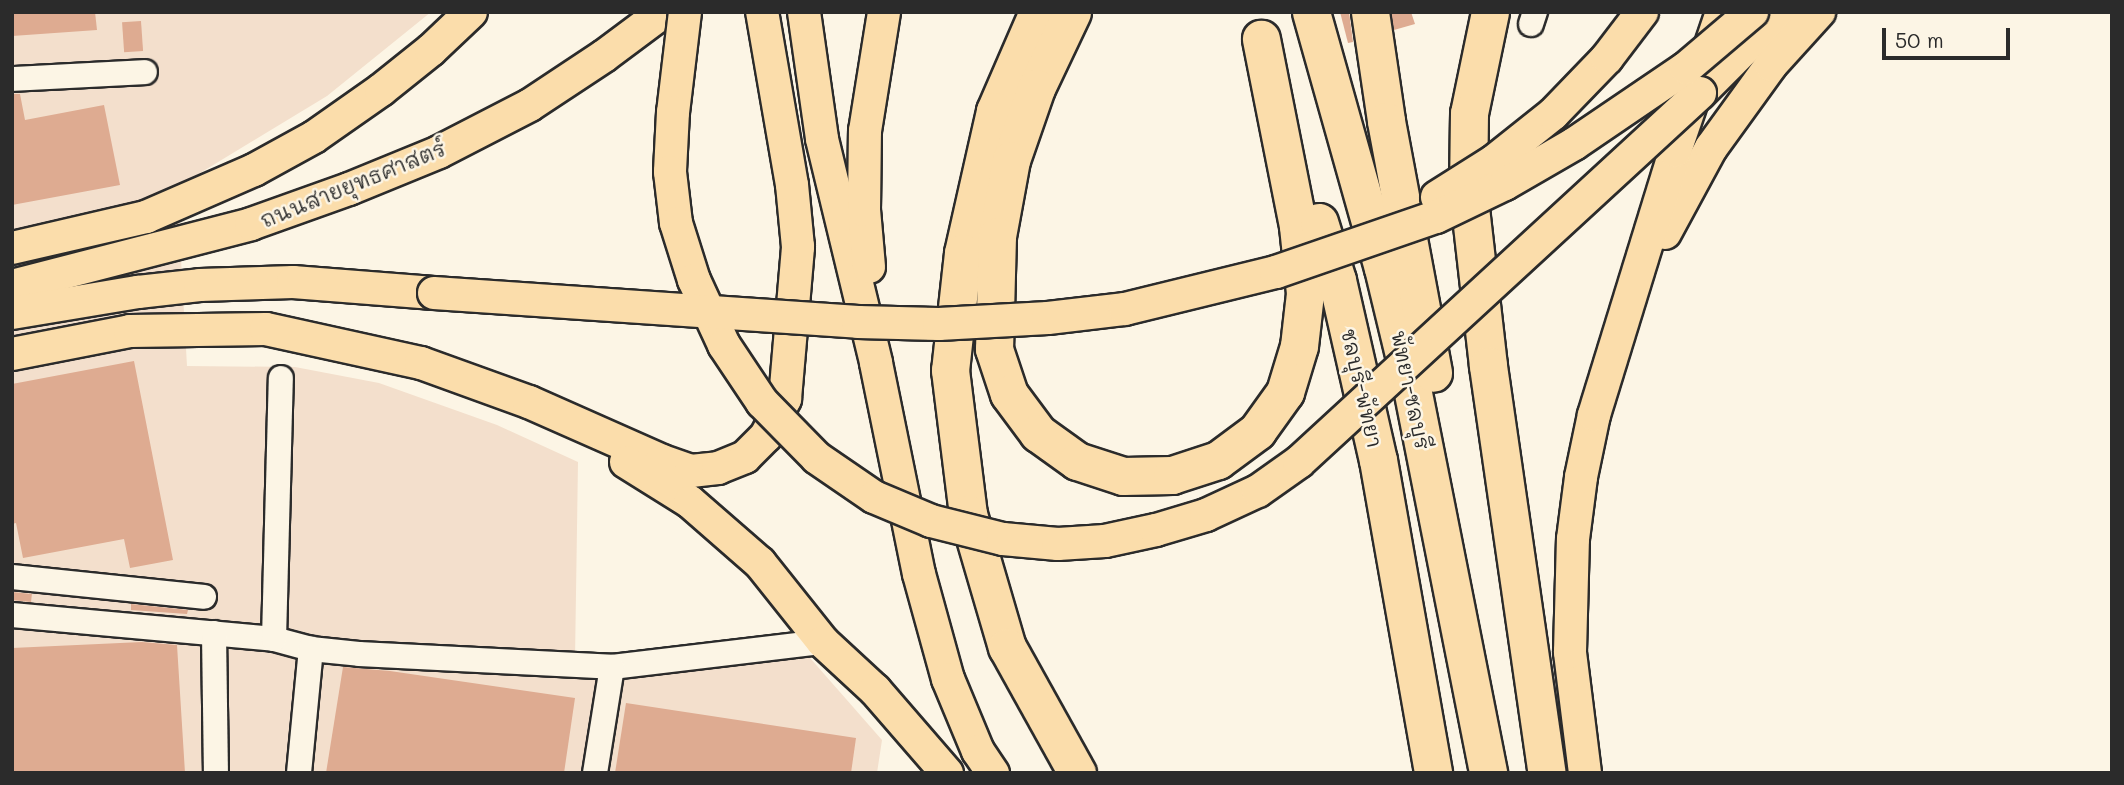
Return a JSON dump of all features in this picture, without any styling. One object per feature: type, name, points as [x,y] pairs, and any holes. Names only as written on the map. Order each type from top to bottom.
[{"type":"highway","points":[[1038,12],[995,111],[963,253],[950,370],[968,513],[1007,647],[1077,773]]},
{"type":"highway","points":[[1073,12],[1036,88],[1011,160],[997,236],[994,349],[1009,394],[1038,433],[1077,461],[1123,475],[1172,475],[1218,460],[1257,431],[1285,392],[1299,346],[1305,293],[1298,226],[1257,25]]},
{"type":"highway","name":"พัทยา-ชลบุรี","points":[[1311,12],[1383,268],[1412,388],[1487,771]]},
{"type":"highway","points":[[1370,12],[1386,121],[1451,475],[1487,771]]},
{"type":"highway","points":[[1490,12],[1469,113],[1468,190],[1488,366],[1548,773]]},
{"type":"highway","name":"ชลบุรี-พัทยา","points":[[1257,25],[1337,280],[1378,460],[1433,773]]},
{"type":"main road","points":[[12,248],[146,216],[254,170],[314,137],[381,90],[431,50],[471,12]]},
{"type":"main road","name":"ถนนสายยุทธศาสตร์","points":[[12,286],[251,224],[349,190],[439,152],[530,105],[604,57],[663,12]]},
{"type":"main road","points":[[685,12],[673,112],[670,172],[676,223],[694,280],[724,345],[762,402],[817,458],[874,497],[931,521],[1003,539],[1058,544],[1118,538],[1206,515],[1258,491],[1299,462],[1700,93],[1781,12]]},
{"type":"main road","points":[[804,12],[822,139],[876,363],[919,574],[948,679],[978,751],[993,773]]},
{"type":"main road","points":[[876,363],[864,210],[864,131],[884,12]]},
{"type":"main road","points":[[1276,272],[1429,202],[1494,161],[1553,114],[1607,58],[1642,12]]},
{"type":"main road","points":[[1585,773],[1570,652],[1573,539],[1581,477],[1594,415],[1675,150],[1722,12]]},
{"type":"main road","points":[[12,313],[138,292],[200,285],[293,282],[858,322],[939,324],[1048,318],[1125,309],[1276,272],[1436,217],[1505,184],[1574,144],[1686,68],[1752,12]]},
{"type":"main road","points":[[1632,293],[1711,148],[1771,65],[1819,12]]},
{"type":"main road","points":[[12,354],[130,331],[267,329],[421,363],[529,402],[662,461],[691,471],[718,468],[745,457],[766,436],[785,399],[798,247],[792,186],[762,13]]},
{"type":"main road","points":[[529,402],[690,502],[760,563],[822,642],[875,690],[947,773]]},
{"type":"lane","points":[[12,79],[145,72]]},
{"type":"lane","points":[[274,639],[281,378]]},
{"type":"lane","points":[[12,578],[204,597]]},
{"type":"lane","points":[[12,615],[274,639],[311,649],[612,667],[822,642]]},
{"type":"lane","points":[[214,633],[216,773]]},
{"type":"lane","points":[[299,773],[311,649]]},
{"type":"lane","points":[[595,773],[612,667]]},
{"type":"shaded area","points":[[12,12],[431,12],[327,96],[177,187],[187,366],[295,367],[379,383],[497,425],[578,462],[575,660],[789,634],[882,740],[877,773],[12,773]]},
{"type":"building","points":[[12,12],[95,12],[97,30],[12,36]]},
{"type":"building","points":[[1340,12],[1349,12],[1353,42],[1348,43]]},
{"type":"building","points":[[1391,12],[1411,12],[1415,24],[1394,30]]},
{"type":"building","points":[[141,21],[143,51],[124,52],[122,22]]},
{"type":"building","points":[[12,94],[20,94],[25,120],[104,105],[120,185],[12,205]]},
{"type":"building","points":[[134,361],[173,560],[130,568],[124,539],[23,558],[16,523],[12,524],[12,384]]},
{"type":"building","points":[[12,592],[32,594],[31,602],[12,600]]},
{"type":"building","points":[[131,604],[188,610],[187,614],[131,610]]},
{"type":"building","points":[[142,642],[177,645],[185,773],[12,773],[12,648]]},
{"type":"building","points":[[343,667],[390,671],[575,698],[564,773],[326,773]]},
{"type":"building","points":[[626,703],[856,738],[851,773],[615,773]]}]
